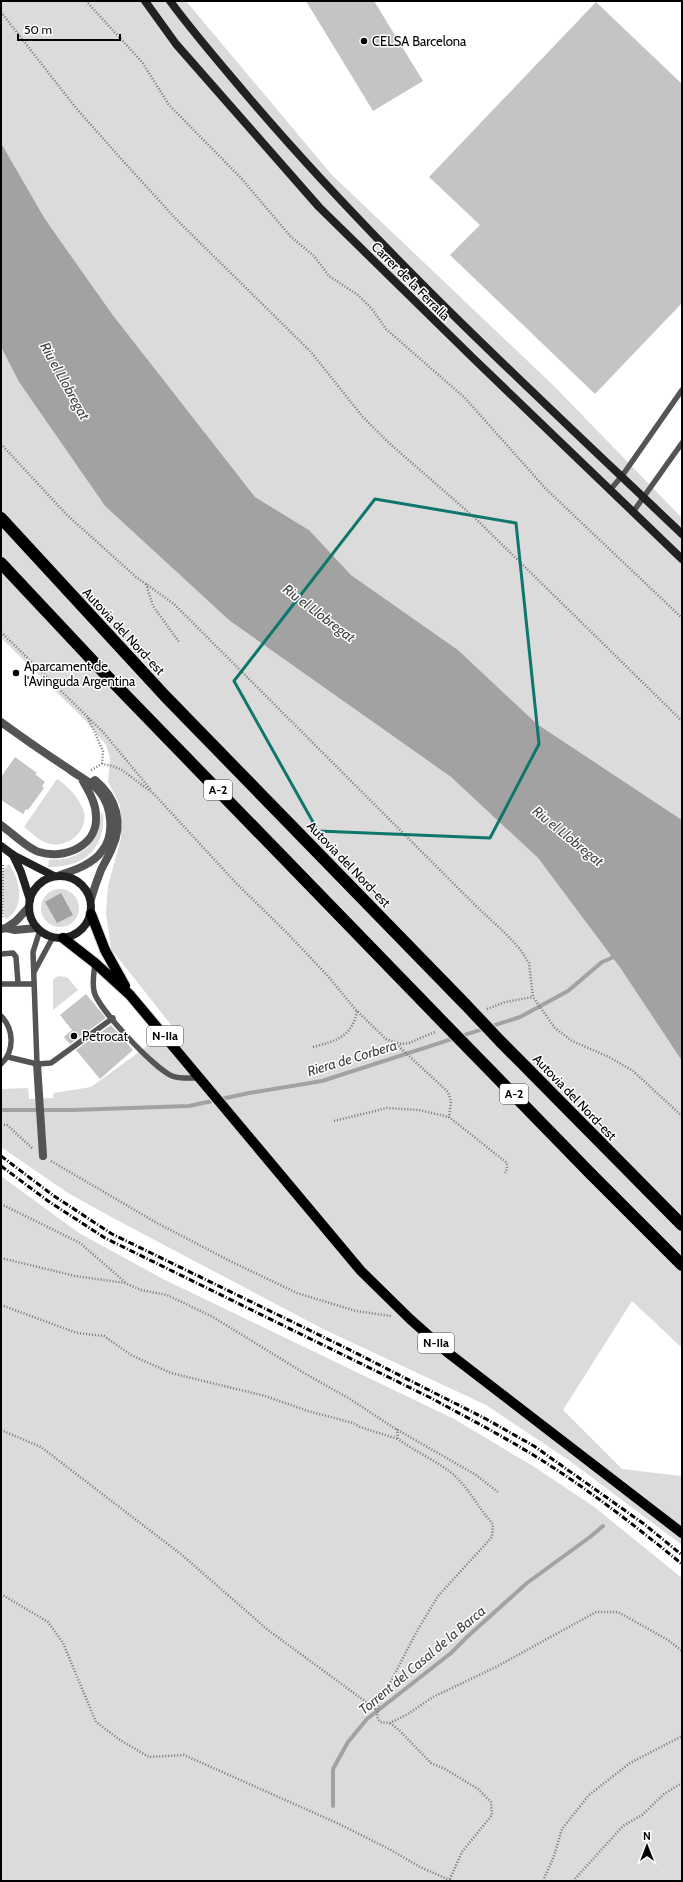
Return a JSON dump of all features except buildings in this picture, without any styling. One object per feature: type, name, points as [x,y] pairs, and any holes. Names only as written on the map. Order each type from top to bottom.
[{"type":"highway","name":"Autovia del Nord-est","points":[[1,518],[165,696],[466,1004],[500,1041],[682,1225]]},
{"type":"highway","name":"A-2","points":[[1,563],[107,676],[591,1174],[682,1265]]},
{"type":"main road","name":"N-IIa","points":[[91,914],[105,950],[130,995]]},
{"type":"main road","name":"N-IIa","points":[[58,938],[95,964],[130,995],[361,1271],[410,1319],[446,1352],[682,1533]]},
{"type":"street","name":"Carrer de la Ferralla","points":[[145,1],[176,44],[319,207],[682,559]]},
{"type":"street","name":"Carrer de la Ferralla","points":[[170,1],[191,29],[305,163],[413,276],[682,534]]},
{"type":"street","points":[[1,722],[86,784],[98,791],[108,811],[110,821],[108,836],[103,851],[76,870],[39,884],[34,888],[29,904],[16,921],[4,929]]},
{"type":"street","points":[[86,784],[95,780],[106,788],[118,820],[113,847],[101,869],[91,899]]},
{"type":"street","points":[[1,825],[37,852],[51,855],[61,855],[74,851],[84,846],[96,828],[96,815],[86,784]]},
{"type":"street","points":[[1,846],[13,855],[57,876],[68,877],[81,884],[91,899]]},
{"type":"street","points":[[4,929],[38,929],[31,918],[21,872],[13,855]]},
{"type":"street","name":"N-IIa","points":[[91,899],[91,914]]},
{"type":"street","points":[[58,938],[78,932],[85,926],[91,914]]},
{"type":"street","name":"N-IIa","points":[[38,929],[58,938]]},
{"type":"street","points":[[38,1064],[43,1156]]},
{"type":"lane","points":[[610,490],[622,476],[682,390]]},
{"type":"lane","points":[[634,512],[645,499],[682,443]]},
{"type":"lane","points":[[38,929],[33,952],[38,1064]]},
{"type":"lane","points":[[34,972],[58,938]]},
{"type":"lane","points":[[1,954],[12,953],[16,957],[18,983]]},
{"type":"lane","points":[[95,964],[93,978],[94,992],[101,1005],[163,1072],[174,1077],[200,1078]]},
{"type":"lane","points":[[1,984],[34,984]]},
{"type":"lane","points":[[1,1016],[7,1022],[11,1033],[8,1057],[1,1064]]},
{"type":"lane","points":[[8,1057],[38,1064],[51,1063],[113,1018]]},
{"type":"path","points":[[86,1],[142,62],[169,105],[241,178],[291,237],[314,256],[329,276],[358,295],[372,309],[386,329],[465,398],[546,489],[682,618]]},
{"type":"path","points":[[1,12],[76,108],[124,162],[175,218],[311,352],[362,416],[389,443],[475,518],[682,721]]},
{"type":"path","points":[[1,444],[66,514],[136,577],[174,604],[476,906],[506,934],[520,949],[529,963],[533,997],[555,1028],[562,1035],[633,1071],[682,1116]]},
{"type":"path","points":[[146,584],[153,606],[179,642]]},
{"type":"path","points":[[1,632],[103,732],[154,794],[235,882],[327,975],[357,1011],[386,1039],[401,1044],[409,1043],[422,1038]]},
{"type":"path","points":[[88,717],[103,751],[102,764]]},
{"type":"path","points":[[86,784],[93,768],[102,764],[113,766],[122,770],[154,794]]},
{"type":"path","points":[[1,867],[3,864],[2,917]]},
{"type":"path","points":[[490,1008],[505,1002],[533,997]]},
{"type":"path","points":[[313,1047],[337,1040],[347,1033],[354,1023],[357,1011]]},
{"type":"path","points":[[394,1042],[448,1092],[451,1101],[449,1117]]},
{"type":"path","points":[[334,1121],[387,1108],[419,1110],[449,1117],[507,1163],[505,1173]]},
{"type":"path","points":[[1,1124],[7,1126],[43,1156],[157,1223],[232,1262],[297,1293],[356,1311],[410,1319]]},
{"type":"path","points":[[1,1204],[80,1243],[125,1283]]},
{"type":"path","points":[[1,1258],[75,1276],[125,1283],[141,1290],[167,1295],[214,1316],[396,1429],[476,1475],[498,1492]]},
{"type":"path","points":[[1,1305],[77,1333],[104,1336],[130,1355],[171,1373],[265,1396],[308,1411],[353,1423],[360,1427],[398,1439],[454,1475],[471,1493],[484,1514],[493,1524],[492,1537],[438,1596],[417,1631],[377,1710],[377,1717],[380,1722],[390,1723],[408,1714],[433,1697],[502,1664],[596,1612],[618,1612],[668,1640],[682,1651]]},
{"type":"path","points":[[396,1429],[398,1439]]},
{"type":"path","points":[[1,1430],[41,1447],[182,1555],[268,1630],[377,1710]]},
{"type":"path","points":[[1,1594],[48,1622],[63,1643],[96,1722],[120,1740],[150,1757],[184,1755],[337,1822],[420,1867],[450,1881],[462,1852],[492,1815],[491,1802],[478,1789],[445,1769],[431,1763],[400,1731],[390,1723]]},
{"type":"path","points":[[543,1881],[554,1856],[562,1829],[589,1795],[630,1763],[682,1736]]},
{"type":"path","points":[[573,1881],[623,1826],[642,1815],[664,1794],[682,1783]]},
{"type":"highlighted area","points":[[375,499],[516,523],[539,744],[490,838],[318,831],[234,681]]},
{"type":"shaded area","points":[[1,1],[186,1],[332,175],[555,387],[682,518],[682,820],[537,724],[458,650],[351,575],[309,530],[255,497],[112,314],[45,219],[1,143]]},
{"type":"shaded area","points":[[1,347],[19,382],[105,506],[230,621],[451,777],[538,858],[621,969],[682,1061],[682,1348],[632,1301],[563,1410],[622,1469],[682,1476],[682,1545],[570,1461],[486,1405],[323,1329],[115,1219],[68,1193],[1,1147],[1,1089],[28,1088],[29,1099],[53,1098],[54,1093],[91,1087],[172,1026],[111,949],[106,913],[108,886],[121,838],[120,805],[108,782],[110,757],[106,745],[84,719],[1,638]]},
{"type":"shaded area","points":[[57,779],[69,788],[75,796],[83,809],[85,817],[84,824],[76,836],[62,844],[55,845],[41,840],[24,827]]},
{"type":"shaded area","points":[[101,813],[103,813],[103,826],[101,837],[90,854],[82,860],[72,864],[48,867],[49,859],[69,858],[86,849],[97,833]]},
{"type":"shaded area","points":[[9,864],[16,877],[19,901],[12,914],[6,919],[1,912],[1,872]]},
{"type":"shaded area","points":[[60,889],[70,892],[76,898],[79,908],[76,918],[70,924],[60,927],[50,924],[44,918],[41,908],[44,898],[50,892]]},
{"type":"shaded area","points":[[61,976],[68,978],[78,990],[53,1010],[53,980],[56,977]]},
{"type":"shaded area","points":[[1,1176],[79,1233],[163,1279],[454,1419],[533,1466],[593,1506],[682,1578],[682,1881],[1,1881]]},
{"type":"water","name":"Riu el Llobregat","points":[[1,143],[45,219],[112,314],[255,497],[309,530],[351,575],[458,650],[537,724],[682,820],[682,1061],[621,969],[538,858],[451,777],[230,621],[105,506],[19,382],[1,347]]},
{"type":"water","points":[[61,893],[73,915],[57,923],[45,902]]},
{"type":"waterway","name":"Riera de Corbera","points":[[1,1110],[72,1110],[189,1106],[249,1093],[322,1081],[520,1017],[568,991],[602,962],[616,956]]},
{"type":"waterway","name":"Torrent del Casal de la Barca","points":[[333,1806],[333,1769],[348,1742],[367,1719],[451,1653],[527,1583],[603,1526]]},
{"type":"railway","points":[[1,1156],[54,1196],[112,1234],[346,1348],[486,1419],[534,1446],[644,1524],[682,1555]]},
{"type":"railway","points":[[1,1166],[48,1201],[105,1238],[431,1398],[518,1446],[550,1465],[588,1492],[682,1564]]},
{"type":"place","name":"CELSA Barcelona","points":[[364,41]]},
{"type":"place","name":"Aparcament de l'Avinguda Argentina","points":[[16,673]]},
{"type":"place","name":"Petrocat","points":[[74,1036]]}]
